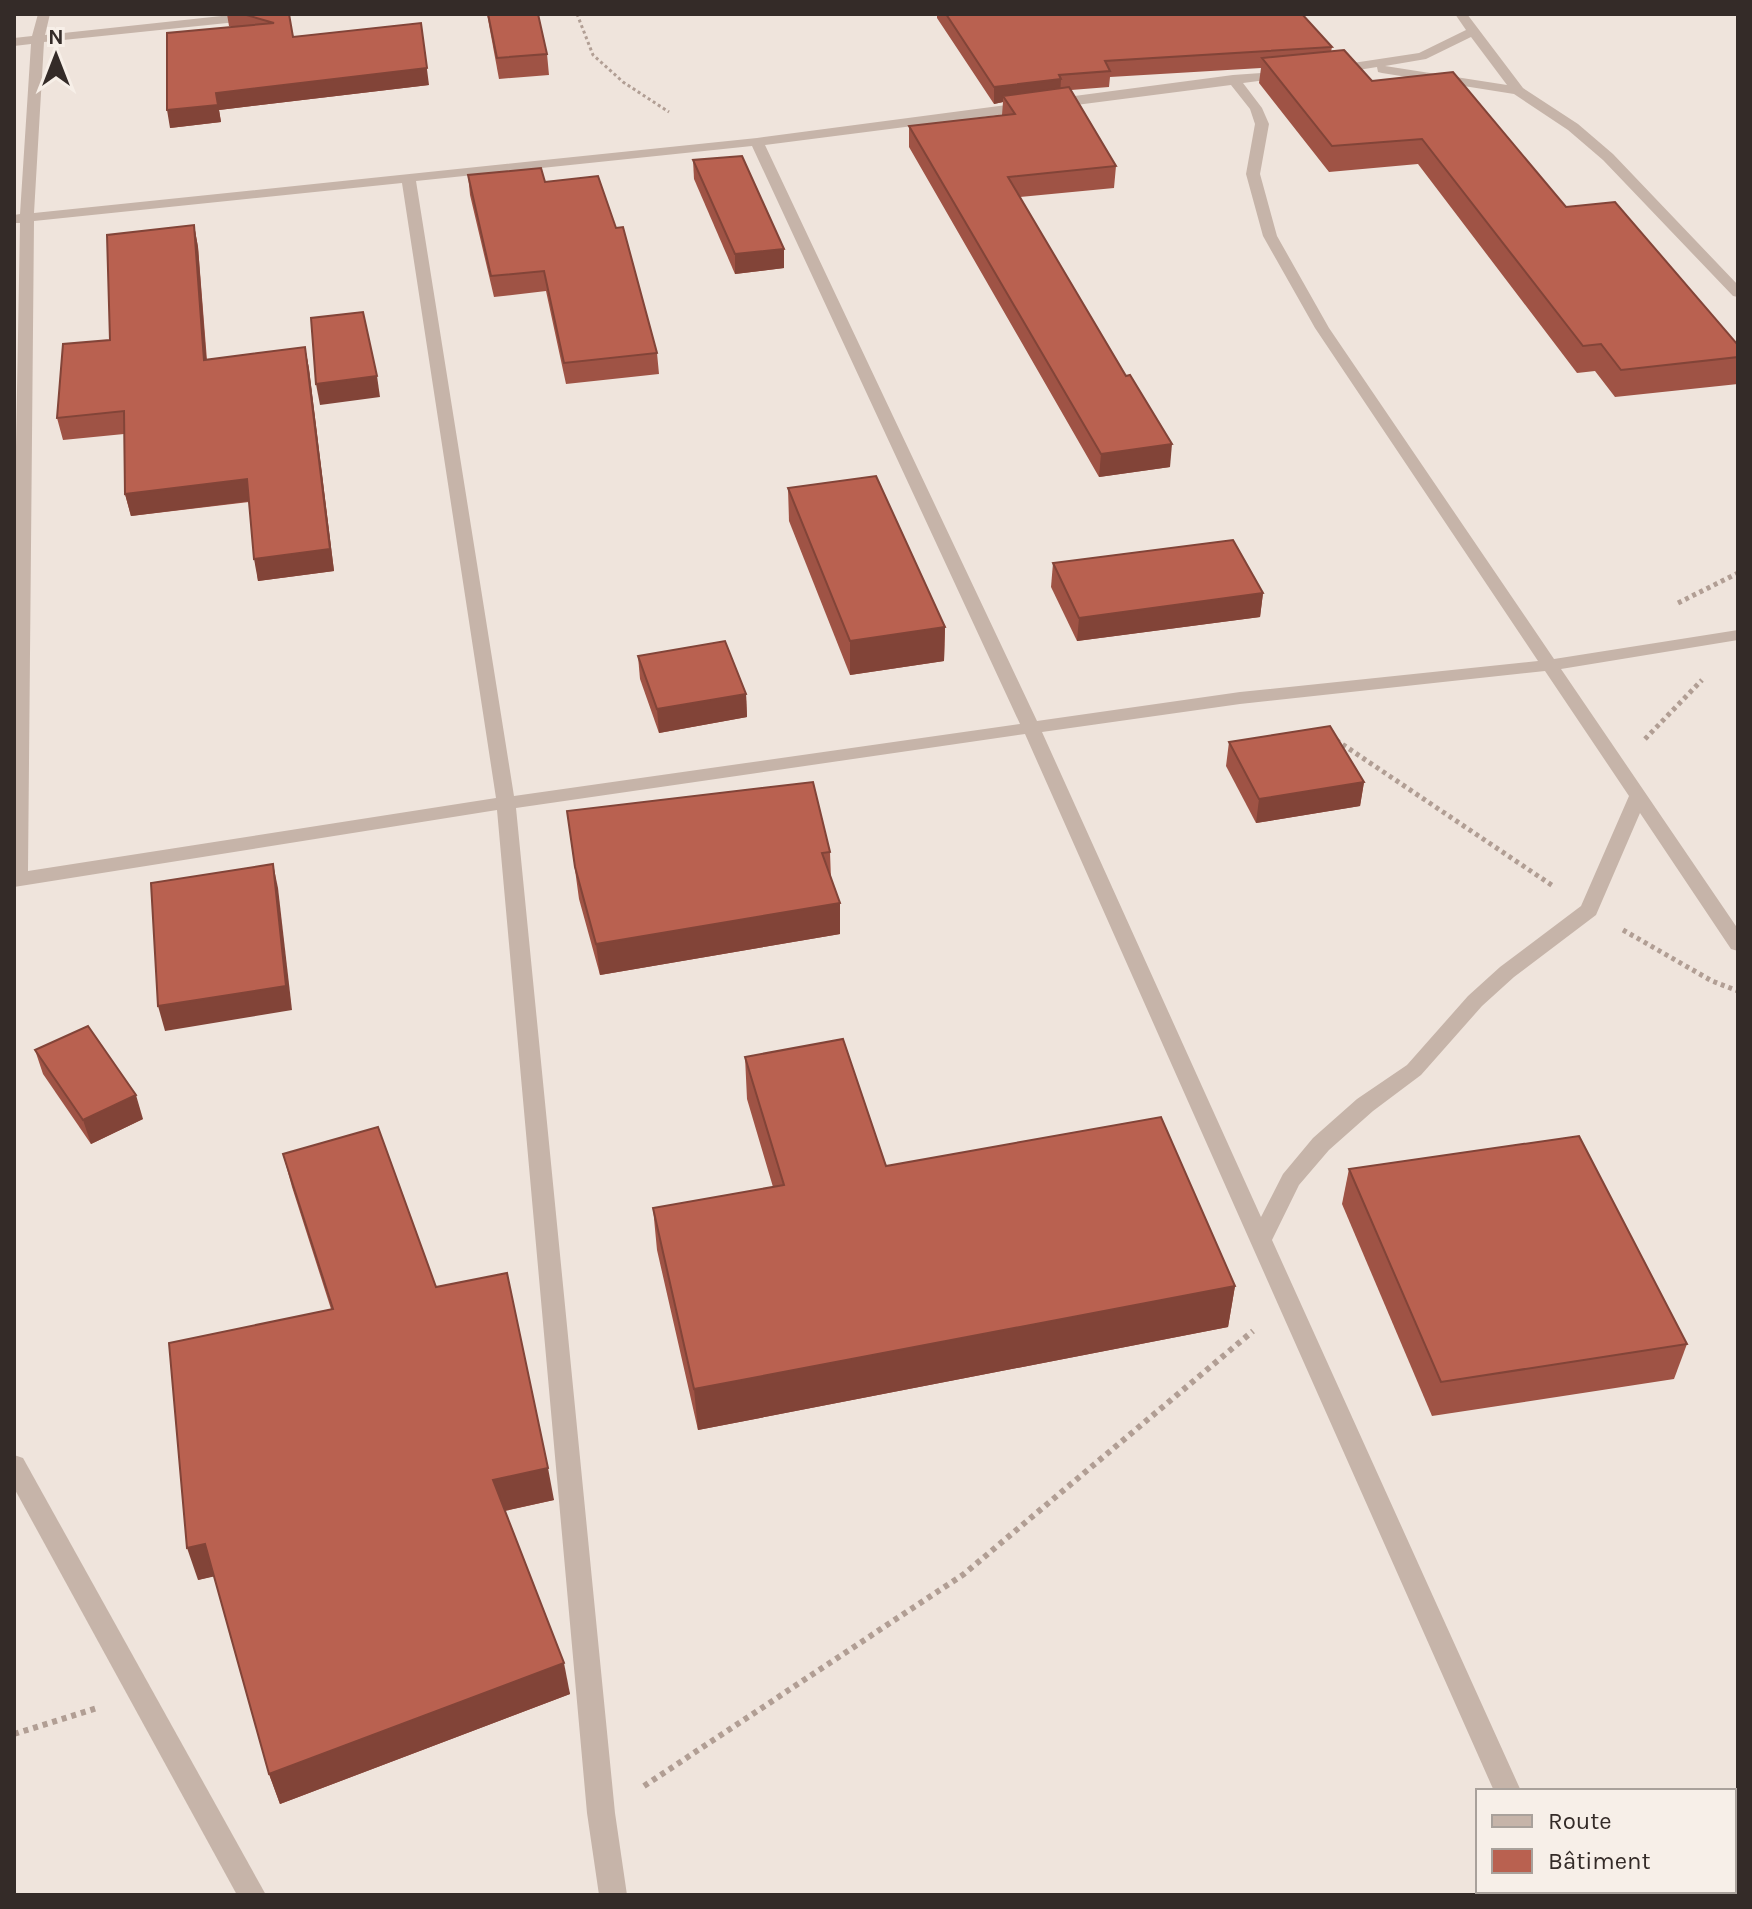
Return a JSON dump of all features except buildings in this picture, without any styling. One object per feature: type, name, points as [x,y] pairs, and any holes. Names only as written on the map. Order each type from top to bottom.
[{"type":"street","points":[[44,14],[38,39],[21,218],[16,880],[506,803],[1240,698],[1550,665],[1738,635]]},
{"type":"street","points":[[14,42],[274,14]]},
{"type":"street","points":[[1461,14],[1518,91],[1573,127],[1608,157],[1738,293]]},
{"type":"street","points":[[21,218],[757,142],[1233,79],[1366,67],[1422,56],[1473,31]]},
{"type":"street","points":[[1366,67],[1518,91]]},
{"type":"street","points":[[1233,79],[1256,108],[1262,124],[1253,174],[1270,236],[1322,328],[1738,944]]},
{"type":"street","points":[[757,142],[1031,728],[1507,1789]]},
{"type":"street","points":[[408,176],[506,803],[601,1813],[613,1895]]},
{"type":"street","points":[[1260,1241],[1291,1180],[1321,1144],[1365,1105],[1414,1070],[1475,1001],[1507,972],[1589,910],[1638,796]]},
{"type":"street","points":[[14,1465],[252,1895]]},
{"type":"path","points":[[577,14],[593,55],[623,82],[671,113]]},
{"type":"path","points":[[1619,767],[1706,677]]},
{"type":"path","points":[[1323,734],[1589,910],[1712,981],[1738,991]]},
{"type":"path","points":[[601,1813],[719,1739],[964,1574],[1288,1302]]},
{"type":"path","points":[[14,1734],[141,1694]]}]
